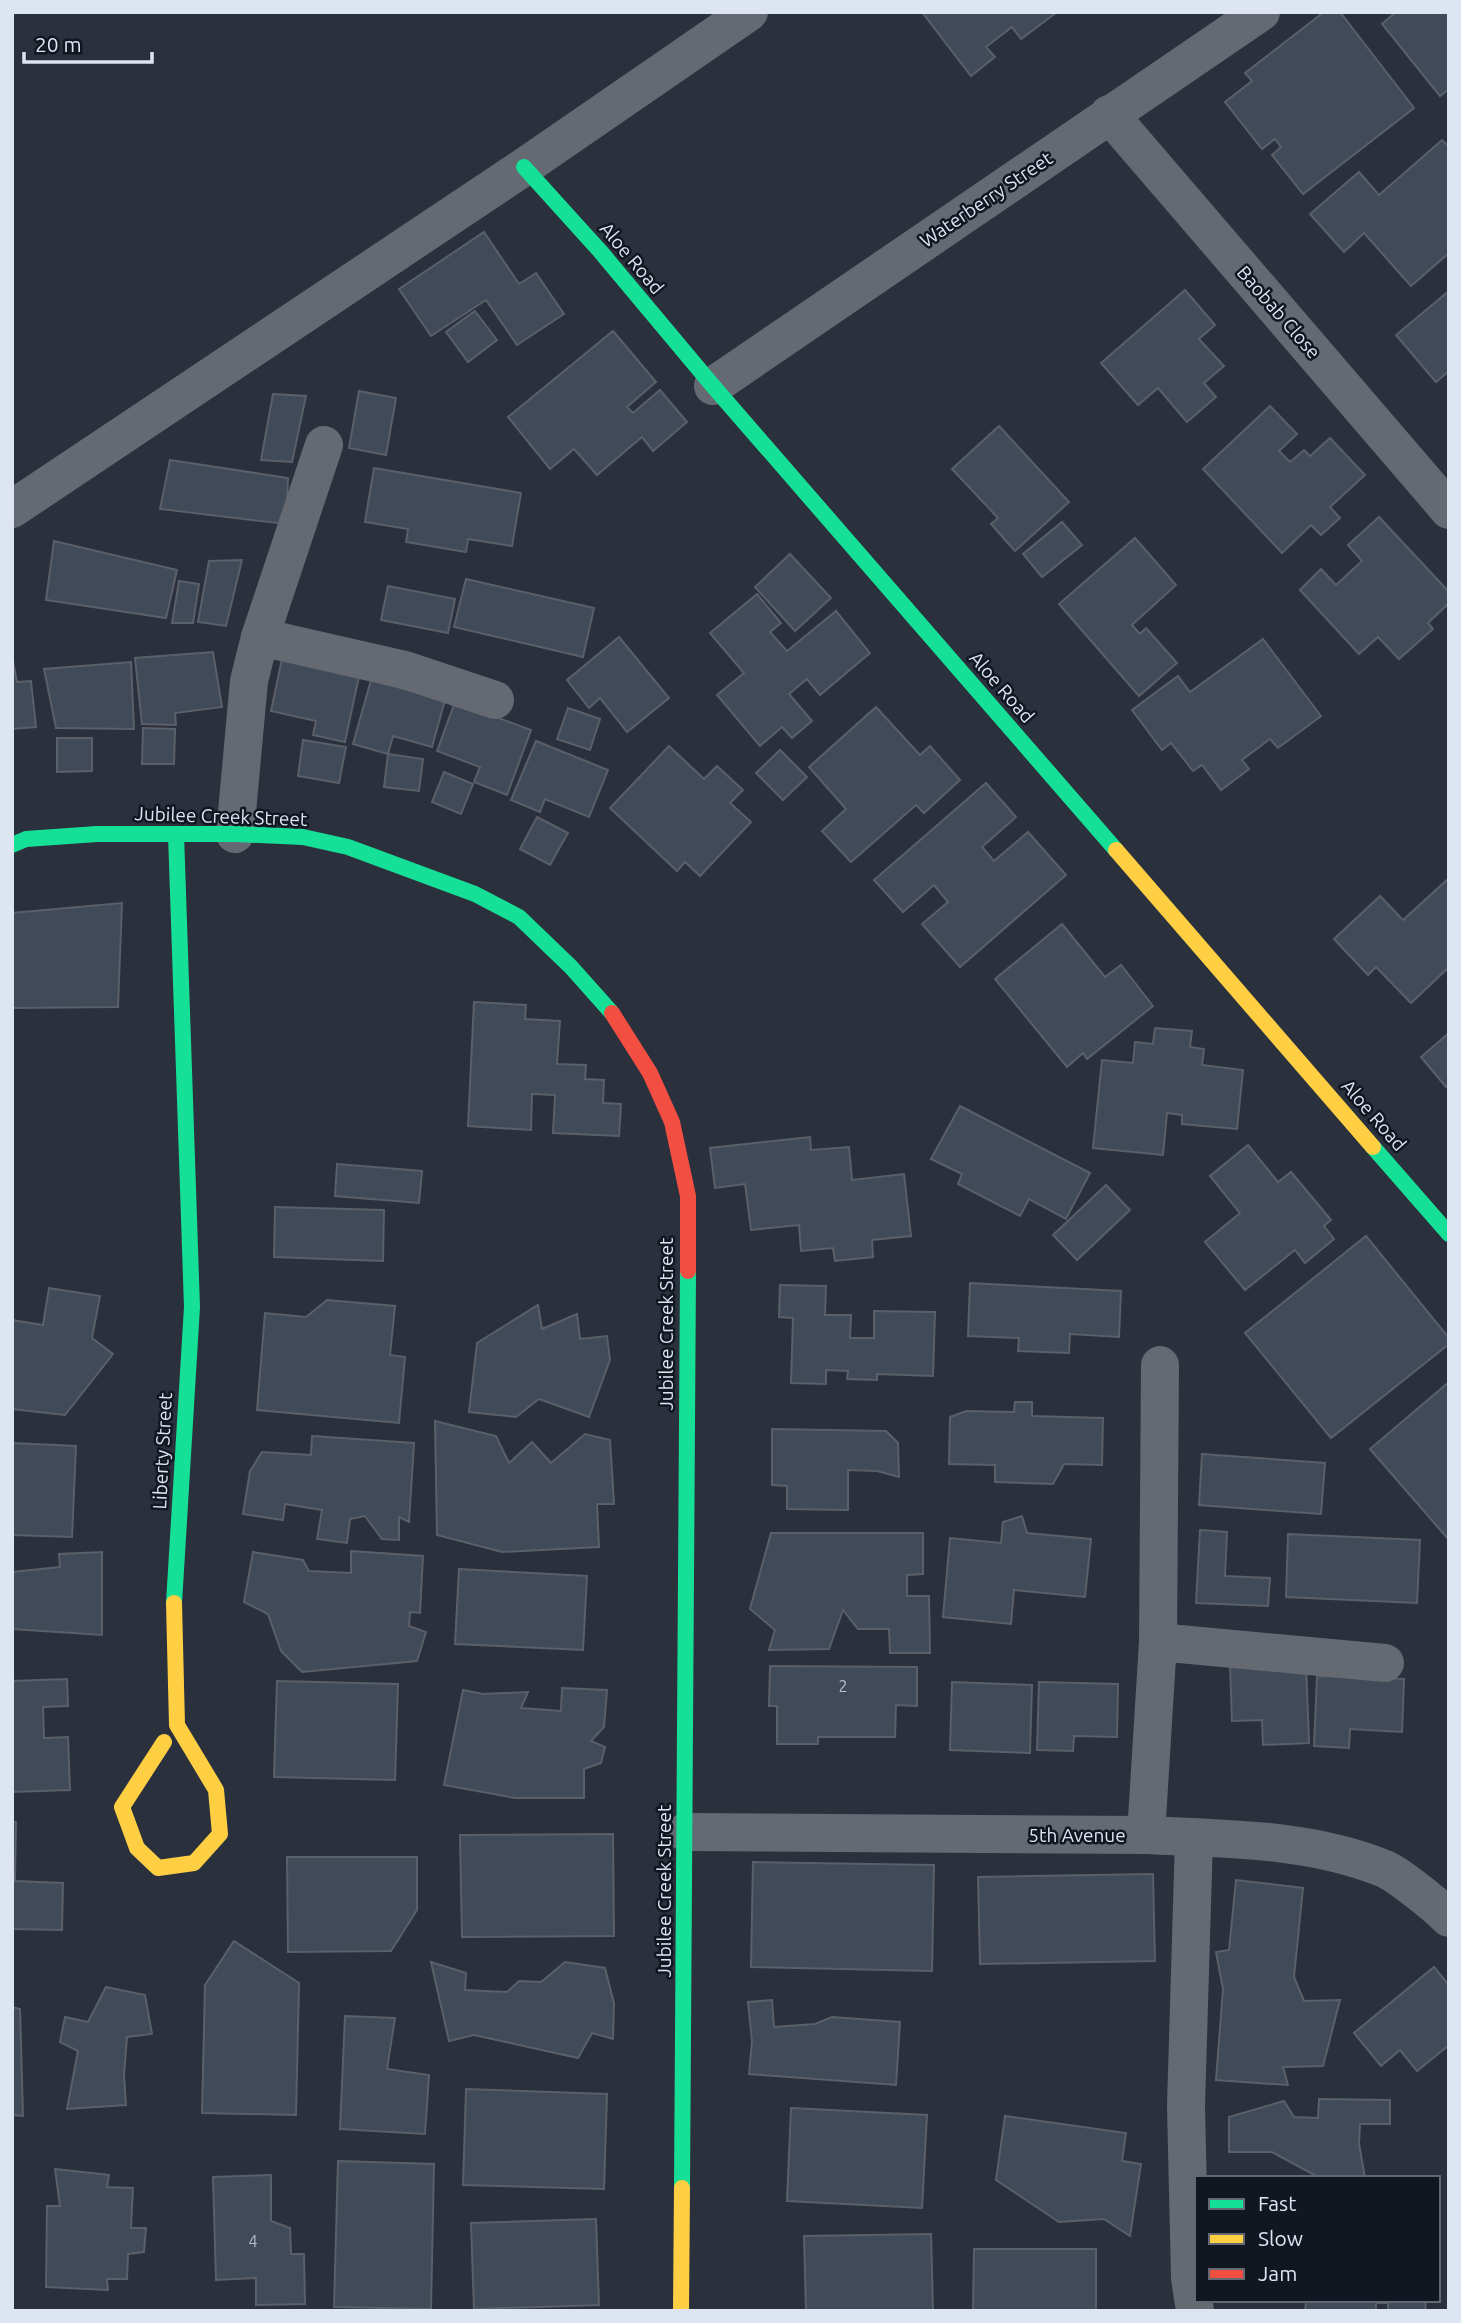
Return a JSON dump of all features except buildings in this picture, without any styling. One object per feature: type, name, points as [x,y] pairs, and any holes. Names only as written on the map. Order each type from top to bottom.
[{"type":"street","points":[[12,509],[524,167],[749,12]]},
{"type":"street","name":"Waterberry Street","points":[[713,386],[1261,12]]},
{"type":"street","name":"Baobab Close","points":[[1109,114],[1449,510]]},
{"type":"street","name":"Aloe Road","points":[[524,167],[600,251],[713,386],[1449,1234]]},
{"type":"street","points":[[235,834],[249,681],[260,637],[324,445]]},
{"type":"street","points":[[260,637],[405,670],[495,699]]},
{"type":"street","name":"Jubilee Creek Street","points":[[12,845],[26,839],[97,834],[303,837],[348,847],[475,894],[519,917],[571,967],[615,1016],[650,1073],[667,1109],[688,1196],[681,2311]]},
{"type":"street","name":"Liberty Street","points":[[164,1742],[122,1807],[137,1848],[158,1868],[194,1863],[220,1834],[216,1790],[177,1724],[174,1601],[192,1307],[176,834]]},
{"type":"street","points":[[1146,1835],[1158,1642],[1160,1364]]},
{"type":"street","points":[[1158,1642],[1385,1662]]},
{"type":"street","name":"5th Avenue","points":[[685,1832],[1146,1835],[1315,1847],[1387,1870],[1449,1918]]},
{"type":"street","points":[[1194,1838],[1186,2106],[1190,2278],[1195,2311]]},
{"type":"traffic: fast","points":[[524,167],[600,251],[713,386],[1116,850]]},
{"type":"traffic: fast","points":[[12,845],[26,839],[97,834],[235,834],[303,837],[348,847],[475,894],[519,917],[571,967],[612,1013]]},
{"type":"traffic: fast","points":[[174,1603],[192,1307],[176,834]]},
{"type":"traffic: fast","points":[[1373,1147],[1449,1234]]},
{"type":"traffic: fast","points":[[682,2188],[688,1271]]},
{"type":"traffic: slow","points":[[1116,850],[1373,1147]]},
{"type":"traffic: slow","points":[[164,1742],[122,1807],[137,1848],[158,1868],[194,1863],[220,1834],[216,1790],[177,1725],[174,1603]]},
{"type":"traffic: slow","points":[[681,2311],[682,2188]]},
{"type":"traffic: jam","points":[[612,1013],[650,1073],[672,1122],[688,1196],[688,1271]]}]
